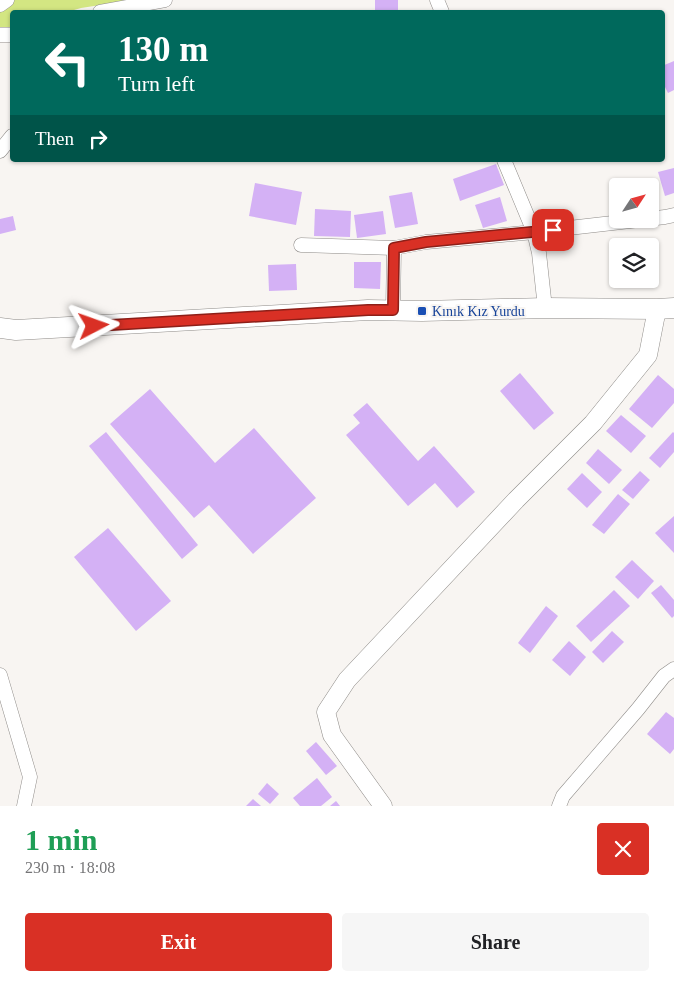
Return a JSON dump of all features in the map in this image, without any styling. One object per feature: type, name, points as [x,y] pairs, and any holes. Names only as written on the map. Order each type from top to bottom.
[{"type":"main road","points":[[0,328],[16,330],[368,310],[665,308]]},
{"type":"street","points":[[0,4],[7,0]]},
{"type":"street","points":[[111,10],[165,0]]},
{"type":"street","points":[[0,151],[10,138]]},
{"type":"street","points":[[505,162],[534,232],[539,253],[545,308]]},
{"type":"street","points":[[301,245],[394,248],[426,242],[534,232],[674,215]]},
{"type":"street","points":[[393,310],[394,248]]},
{"type":"street","points":[[384,806],[332,735],[326,712],[347,680],[516,500],[593,423],[648,355],[665,308]]},
{"type":"street","points":[[559,806],[562,796],[664,676],[674,669]]},
{"type":"street","points":[[0,675],[30,777],[24,806]]},
{"type":"green space","points":[[15,0],[133,0],[74,10],[10,10],[10,27],[0,27],[0,10]]},
{"type":"building","points":[[375,0],[398,0],[398,10],[375,10]]},
{"type":"building","points":[[674,61],[674,90],[668,93],[665,87],[665,65]]},
{"type":"building","points":[[496,164],[504,185],[460,201],[453,179]]},
{"type":"building","points":[[674,168],[674,193],[665,196],[658,172]]},
{"type":"building","points":[[255,183],[302,192],[296,225],[249,216]]},
{"type":"building","points":[[412,192],[418,224],[395,228],[389,196]]},
{"type":"building","points":[[500,197],[507,221],[483,228],[475,205]]},
{"type":"building","points":[[315,209],[351,211],[350,237],[314,236]]},
{"type":"building","points":[[383,211],[386,234],[357,238],[354,215]]},
{"type":"building","points":[[13,216],[16,230],[0,234],[0,219]]},
{"type":"building","points":[[354,262],[381,262],[380,289],[354,288]]},
{"type":"building","points":[[296,264],[297,290],[269,291],[268,265]]},
{"type":"building","points":[[520,373],[554,413],[534,430],[500,391]]},
{"type":"building","points":[[658,375],[674,389],[674,403],[652,428],[629,409]]},
{"type":"building","points":[[150,389],[215,463],[254,428],[316,498],[253,554],[209,505],[194,518],[110,424]]},
{"type":"building","points":[[367,403],[418,461],[434,446],[475,492],[457,508],[435,483],[408,506],[346,435],[360,423],[353,415]]},
{"type":"building","points":[[621,415],[646,436],[631,453],[606,431]]},
{"type":"building","points":[[106,432],[198,545],[182,559],[89,446]]},
{"type":"building","points":[[673,432],[674,452],[660,468],[649,458]]},
{"type":"building","points":[[598,449],[622,470],[609,484],[586,463]]},
{"type":"building","points":[[640,471],[650,480],[633,499],[622,490]]},
{"type":"building","points":[[582,473],[602,492],[587,508],[567,489]]},
{"type":"building","points":[[618,494],[630,504],[604,534],[592,525]]},
{"type":"building","points":[[674,516],[674,553],[655,533]]},
{"type":"building","points":[[108,528],[171,601],[136,631],[74,557]]},
{"type":"building","points":[[632,560],[654,581],[638,599],[615,577]]},
{"type":"building","points":[[661,585],[674,600],[674,616],[672,618],[651,593]]},
{"type":"building","points":[[614,590],[630,606],[591,642],[576,626]]},
{"type":"building","points":[[546,606],[558,616],[530,653],[518,643]]},
{"type":"building","points":[[612,631],[624,642],[603,663],[592,652]]},
{"type":"building","points":[[569,641],[586,657],[570,676],[552,660]]},
{"type":"building","points":[[666,712],[674,718],[674,749],[670,754],[647,734]]},
{"type":"building","points":[[316,742],[337,766],[326,775],[306,751]]},
{"type":"building","points":[[317,778],[332,797],[321,806],[300,806],[293,798]]},
{"type":"building","points":[[267,783],[279,794],[270,804],[258,794]]},
{"type":"building","points":[[253,799],[261,806],[246,806]]},
{"type":"building","points":[[336,801],[340,806],[330,806]]},
{"type":"place","name":"Kınık Kız Yurdu","points":[[422,311]]},
{"type":"route","points":[[94,326],[393,310],[394,248],[426,242],[553,230]]}]
